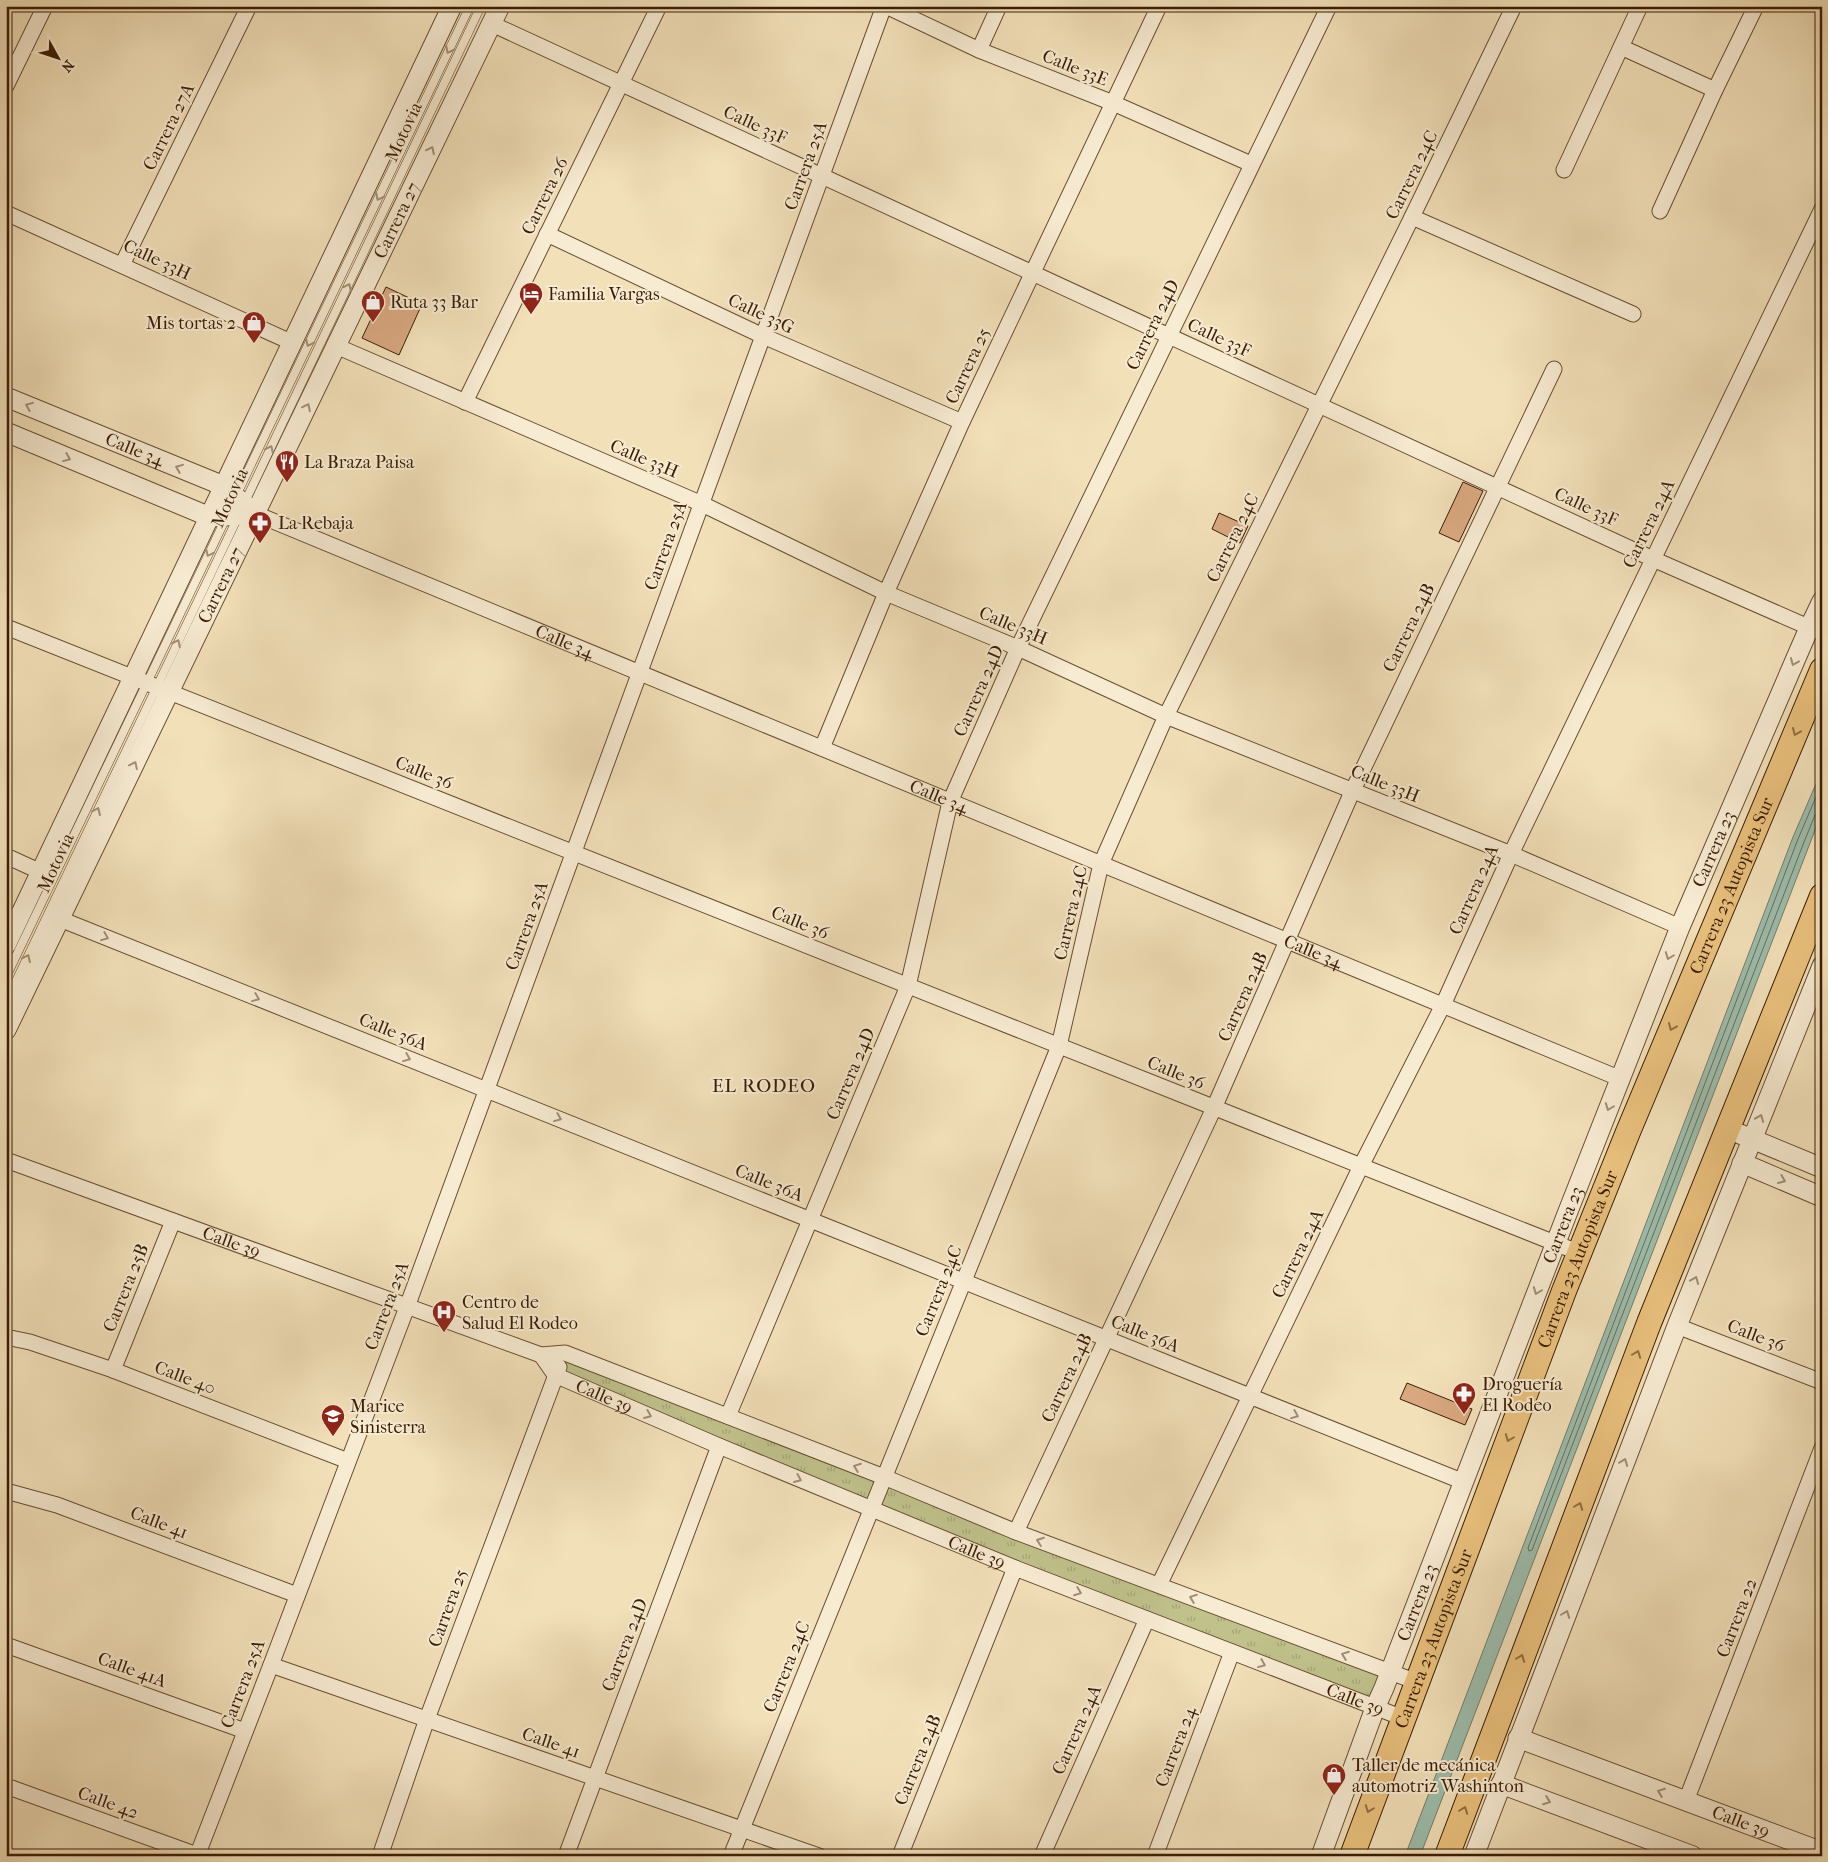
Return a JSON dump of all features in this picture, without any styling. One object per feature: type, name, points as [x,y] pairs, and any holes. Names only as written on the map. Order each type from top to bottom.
[{"type":"main road","name":"Carrera 23 Autopista Sur","points":[[1352,1856],[1580,1253],[1628,1132],[1822,670]]},
{"type":"main road","points":[[1447,1856],[1645,1332],[1726,1128],[1822,896]]},
{"type":"street","points":[[6,86],[45,6]]},
{"type":"street","name":"Carrera 27A","points":[[122,265],[249,6]]},
{"type":"street","name":"Carrera 27","points":[[6,1030],[60,919],[151,685],[233,507],[292,343],[452,6]]},
{"type":"street","name":"Carrera 27","points":[[6,945],[40,872],[151,685],[233,507],[336,346],[500,6]]},
{"type":"street","name":"Carrera 26","points":[[464,402],[658,6]]},
{"type":"street","name":"Calle 33E","points":[[885,6],[979,50],[1113,103],[1251,164]]},
{"type":"street","name":"Carrera 25A","points":[[197,1855],[407,1307],[885,6]]},
{"type":"street","points":[[979,50],[999,6]]},
{"type":"street","name":"Carrera 25","points":[[822,748],[886,593],[962,422],[1159,6]]},
{"type":"street","name":"Carrera 24D","points":[[728,1416],[908,986],[950,802],[1018,648],[1329,6]]},
{"type":"street","name":"Carrera 24C","points":[[731,1856],[1059,1046],[1101,864],[1166,716],[1514,6]]},
{"type":"street","points":[[1564,170],[1640,6]]},
{"type":"street","points":[[1660,211],[1715,90],[1756,6]]},
{"type":"street","name":"Calle 33F","points":[[492,24],[1497,487],[1815,631]]},
{"type":"street","points":[[1621,47],[1715,90]]},
{"type":"street","name":"Carrera 24A","points":[[1159,1585],[1361,1166],[1443,1005],[1511,854],[1822,209]]},
{"type":"street","name":"Calle 33H","points":[[6,213],[292,343]]},
{"type":"street","points":[[1412,217],[1633,314]]},
{"type":"street","name":"Calle 33G","points":[[547,234],[763,336],[962,422]]},
{"type":"street","name":"Calle 33H","points":[[336,346],[702,504],[886,593],[1018,648],[1166,716],[1511,854],[1680,927]]},
{"type":"street","name":"Carrera 24B","points":[[1016,1532],[1214,1108],[1352,792],[1554,370]]},
{"type":"street","name":"Calle 34","points":[[6,397],[233,507]]},
{"type":"street","name":"Calle 34","points":[[6,432],[233,507],[640,672],[950,802],[1621,1078]]},
{"type":"street","name":"Carrera 23","points":[[1321,1856],[1375,1708],[1680,927],[1815,631],[1822,601]]},
{"type":"street","name":"Calle 36","points":[[6,627],[1580,1253]]},
{"type":"street","points":[[6,856],[40,872]]},
{"type":"street","name":"Calle 36A","points":[[60,919],[1464,1482]]},
{"type":"street","points":[[1474,1856],[1677,1326],[1820,976]]},
{"type":"street","points":[[1726,1128],[1822,1168]]},
{"type":"street","name":"Calle 39","points":[[6,1160],[540,1355],[565,1353],[884,1477],[1016,1532],[1417,1682]]},
{"type":"street","points":[[1742,1164],[1822,1197]]},
{"type":"street","name":"Carrera 25B","points":[[113,1370],[173,1221]]},
{"type":"street","name":"Calle 36","points":[[1677,1326],[1822,1382]]},
{"type":"street","name":"Calle 40","points":[[6,1338],[30,1342],[113,1370],[348,1461]]},
{"type":"street","name":"Calle 39","points":[[555,1375],[565,1353]]},
{"type":"street","name":"Calle 39","points":[[540,1355],[555,1375],[719,1446],[1016,1568],[1403,1718]]},
{"type":"street","name":"Carrera 25","points":[[380,1856],[427,1719],[555,1375]]},
{"type":"street","name":"Carrera 24D","points":[[566,1856],[719,1446]]},
{"type":"street","name":"Carrera 22","points":[[1686,1801],[1822,1448]]},
{"type":"street","name":"Calle 41","points":[[6,1492],[57,1505],[297,1595]]},
{"type":"street","name":"Carrera 24B","points":[[900,1856],[1016,1568]]},
{"type":"street","name":"Carrera 24A","points":[[1042,1856],[1147,1619]]},
{"type":"street","name":"Calle 41A","points":[[6,1646],[245,1731]]},
{"type":"street","name":"Carrera 24","points":[[1155,1856],[1232,1652]]},
{"type":"street","name":"Calle 41","points":[[271,1665],[819,1856]]},
{"type":"street","name":"Calle 39","points":[[1518,1738],[1822,1852]]},
{"type":"street","points":[[1501,1784],[1669,1852],[1693,1856]]},
{"type":"street","name":"Calle 42","points":[[6,1786],[197,1855]]},
{"type":"lane","name":"Motovia","points":[[233,507],[470,6]]},
{"type":"lane","name":"Motovia","points":[[233,507],[481,6]]},
{"type":"lane","name":"Motovia","points":[[6,976],[151,685]]},
{"type":"lane","name":"Motovia","points":[[6,1002],[151,685]]},
{"type":"green space","points":[[565,1353],[1390,1673],[1375,1708],[555,1375]]},
{"type":"water","points":[[1822,770],[1822,812],[1420,1856],[1405,1856],[1793,837]]},
{"type":"building","points":[[386,287],[422,304],[399,355],[362,338]]},
{"type":"building","points":[[1463,482],[1483,491],[1459,542],[1439,533]]},
{"type":"building","points":[[1219,513],[1248,526],[1240,543],[1212,529]]},
{"type":"building","points":[[1407,1383],[1472,1409],[1465,1425],[1400,1399]]},
{"type":"place","name":"Familia Vargas","points":[[531,315]]},
{"type":"place","name":"Ruta 33 Bar","points":[[373,323]]},
{"type":"place","name":"Mis tortas 2","points":[[254,344]]},
{"type":"place","name":"La Braza Paisa","points":[[287,483]]},
{"type":"place","name":"La Rebaja","points":[[260,544]]},
{"type":"place","name":"Centro de Salud El Rodeo","points":[[444,1333]]},
{"type":"place","name":"Droguería El Rodeo","points":[[1464,1415]]},
{"type":"place","name":"Marice Sinisterra","points":[[333,1437]]},
{"type":"place","name":"Taller de mecánica automotriz Washinton","points":[[1334,1796]]},
{"type":"district","name":"EL RODEO","points":[[764,1086]]}]
